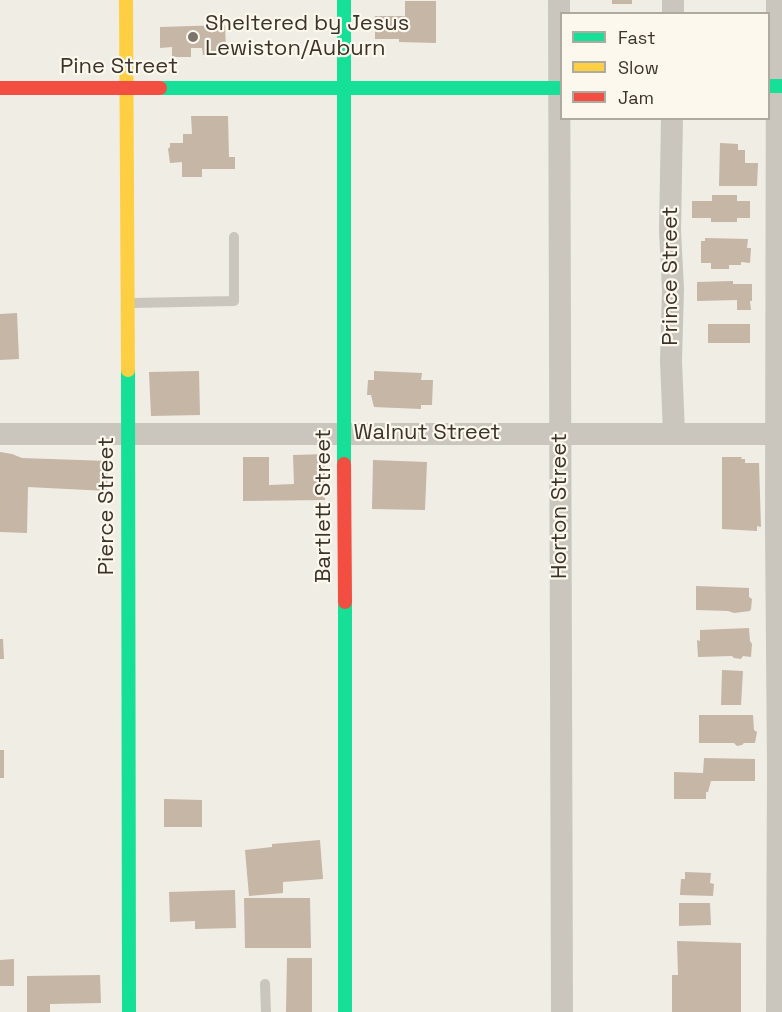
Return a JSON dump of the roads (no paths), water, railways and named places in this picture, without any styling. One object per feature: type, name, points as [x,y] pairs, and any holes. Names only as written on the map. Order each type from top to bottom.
[{"type":"street","name":"Pierce Street","points":[[126,0],[129,1012]]},
{"type":"street","name":"Bartlett Street","points":[[344,0],[345,1012]]},
{"type":"street","name":"Horton Street","points":[[560,0],[562,1012]]},
{"type":"street","points":[[777,0],[779,434],[777,1012]]},
{"type":"street","name":"Pine Street","points":[[0,88],[560,88]]},
{"type":"street","name":"Prince Street","points":[[672,120],[670,231],[673,289],[671,361],[674,433]]},
{"type":"street","name":"Walnut Street","points":[[0,434],[779,434]]},
{"type":"lane","points":[[128,303],[234,301],[234,237]]},
{"type":"lane","points":[[266,984],[266,1012]]},
{"type":"place","name":"Sheltered by Jesus Lewiston/Auburn","points":[[193,37]]}]
